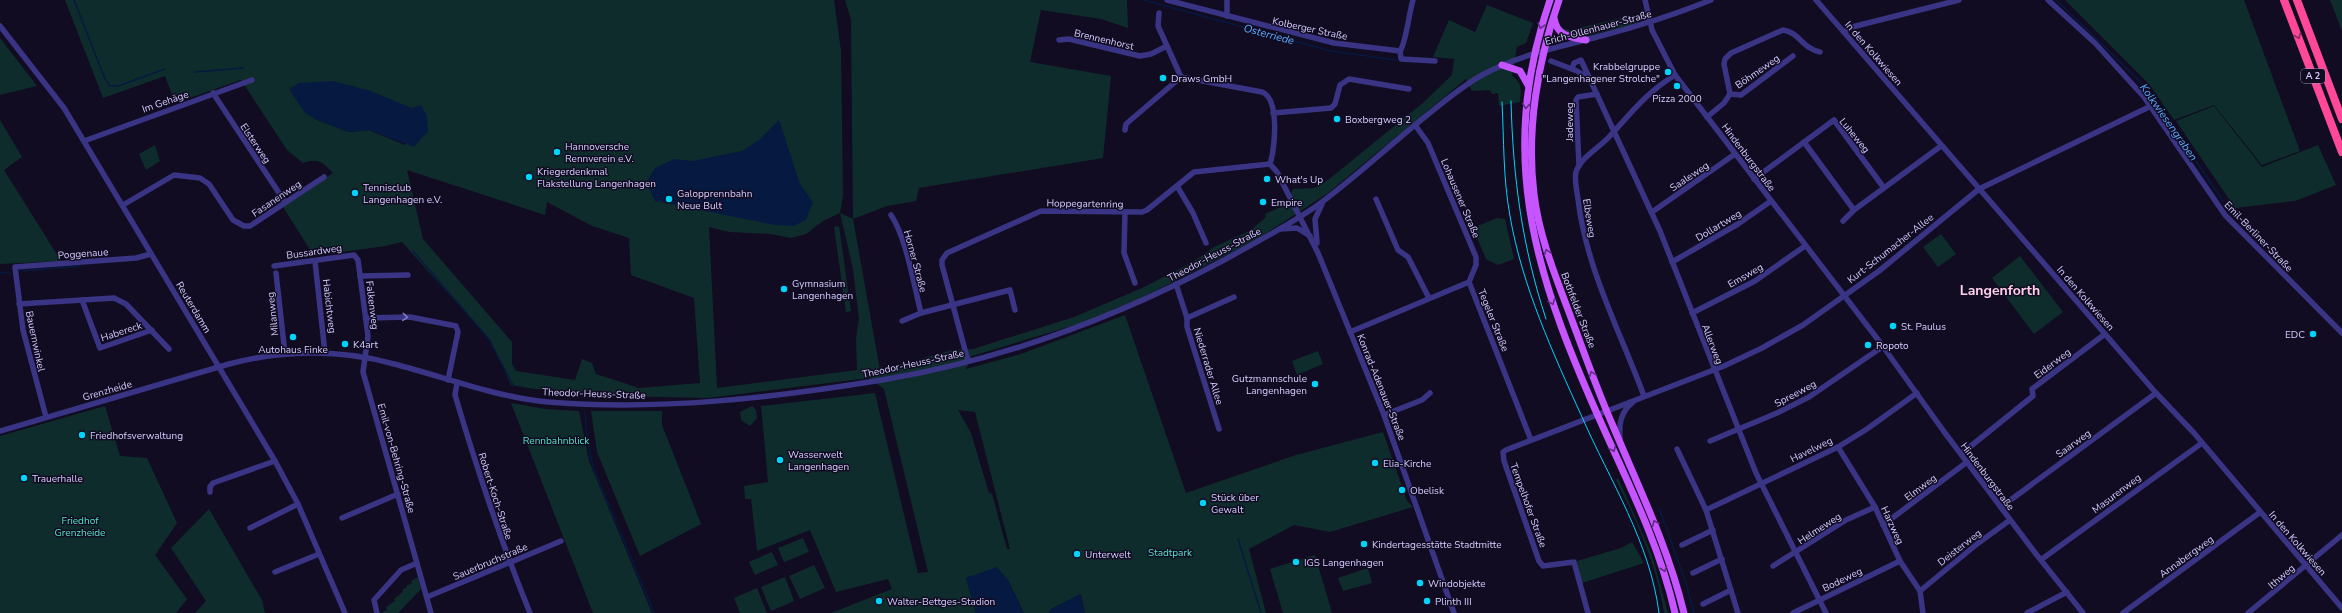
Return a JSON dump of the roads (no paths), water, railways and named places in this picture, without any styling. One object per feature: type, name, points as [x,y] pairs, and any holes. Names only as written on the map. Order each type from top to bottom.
[{"type":"highway","name":"A 2","points":[[2284,0],[2342,152]]},
{"type":"highway","name":"A 2","points":[[2297,0],[2342,119]]},
{"type":"main road","points":[[1550,0],[1535,53],[1528,88],[1524,159],[1533,236],[1552,300],[1597,414],[1660,560],[1675,613]]},
{"type":"main road","name":"Bothfelder Straße","points":[[1559,0],[1544,51],[1532,142],[1532,168],[1536,207],[1551,263],[1606,410],[1667,551],[1684,613]]},
{"type":"main road","points":[[1553,17],[1555,26],[1561,34],[1586,40]]},
{"type":"main road","points":[[1502,65],[1520,71],[1525,77],[1528,88]]},
{"type":"street","name":"Kolberger Straße","points":[[1167,0],[1334,44],[1400,51]]},
{"type":"street","points":[[1227,0],[1227,16]]},
{"type":"street","points":[[1413,0],[1407,20],[1404,43],[1400,51],[1401,59],[1435,61]]},
{"type":"street","name":"Hindenburgstraße","points":[[1645,0],[1655,36],[1675,75],[1917,393],[2000,507],[2083,613]]},
{"type":"street","name":"Erich-Ollenhauer-Straße","points":[[1535,53],[1650,22],[1711,0]]},
{"type":"street","name":"In den Kolkwiesen","points":[[1816,0],[2156,393],[2202,443],[2259,513],[2342,608]]},
{"type":"street","points":[[1844,32],[1852,27],[1959,0]]},
{"type":"street","name":"Emil-Berliner-Straße","points":[[2048,0],[2095,43],[2151,106],[2225,215],[2342,333]]},
{"type":"street","points":[[1159,14],[1158,26],[1181,77]]},
{"type":"street","name":"Reuterdamm","points":[[0,26],[55,96],[84,141],[275,461],[298,504],[345,613]]},
{"type":"street","name":"Böhmeweg","points":[[1707,117],[1724,103],[1730,94],[1724,70],[1725,59],[1731,53],[1777,30],[1789,30],[1810,50],[1820,52]]},
{"type":"street","name":"Brennenhorst","points":[[1059,40],[1069,39],[1140,56],[1151,54],[1167,46]]},
{"type":"street","name":"Theodor-Heuss-Straße","points":[[219,366],[254,358],[285,354],[325,353],[365,357],[390,362],[457,383],[545,401],[691,404],[868,382],[968,361],[1079,326],[1176,284],[1278,230],[1324,200],[1472,80],[1502,65],[1535,53]]},
{"type":"street","name":"Böhmeweg","points":[[1730,94],[1741,95],[1793,56]]},
{"type":"street","name":"Allerweg","points":[[1572,69],[1574,63],[1581,60],[1652,212],[1713,370],[1761,484],[1826,613]]},
{"type":"street","points":[[1550,61],[1572,69],[1590,80]]},
{"type":"street","points":[[1580,166],[1645,97],[1675,75]]},
{"type":"street","points":[[1181,77],[1262,92],[1270,99],[1273,113],[1274,152],[1270,164],[1277,172],[1301,216]]},
{"type":"street","points":[[1125,130],[1126,124],[1181,77]]},
{"type":"street","points":[[1273,113],[1331,108],[1335,104],[1340,85],[1349,79],[1409,89]]},
{"type":"street","name":"Im Gehäge","points":[[84,141],[252,80]]},
{"type":"street","name":"Elsterweg","points":[[213,93],[285,202]]},
{"type":"street","name":"Jadeweg","points":[[1580,166],[1576,100],[1578,97],[1597,94]]},
{"type":"street","name":"Kurt-Schumacher-Allee","points":[[1606,410],[1713,370],[1762,348],[1803,325],[1879,271],[1979,189],[2151,106]]},
{"type":"street","name":"Luheweg","points":[[1754,179],[1834,120],[1884,188]]},
{"type":"street","name":"Lohausener Straße","points":[[1415,125],[1428,143],[1476,257],[1476,265],[1469,282]]},
{"type":"street","points":[[1804,142],[1854,210]]},
{"type":"street","points":[[1843,221],[1854,210],[1941,146]]},
{"type":"street","name":"Saaleweg","points":[[1652,212],[1735,154]]},
{"type":"street","name":"Hoppegartenring","points":[[968,361],[942,265],[942,260],[947,253],[1041,211],[1125,212],[1147,210],[1198,170],[1270,164]]},
{"type":"street","name":"Elbeweg","points":[[1580,166],[1575,175],[1586,247],[1644,396]]},
{"type":"street","name":"Fasanenweg","points":[[123,205],[171,177],[178,175],[204,180],[233,220],[244,226],[252,225],[324,177]]},
{"type":"street","points":[[1177,186],[1193,213],[1206,243]]},
{"type":"street","points":[[1376,199],[1398,250],[1408,257],[1429,298]]},
{"type":"street","points":[[1318,253],[1315,225],[1318,210],[1324,200]]},
{"type":"street","name":"Dollartweg","points":[[1672,262],[1731,228],[1770,201]]},
{"type":"street","points":[[1125,212],[1124,253],[1135,283]]},
{"type":"street","name":"Horner Straße","points":[[891,215],[900,235],[921,313]]},
{"type":"street","name":"Konrad-Adenauer-Straße","points":[[1301,216],[1312,237],[1384,415],[1454,613]]},
{"type":"street","points":[[1278,230],[1296,228],[1312,237]]},
{"type":"street","name":"Emsweg","points":[[1692,313],[1755,281],[1805,246]]},
{"type":"street","name":"Poggenaue","points":[[15,267],[136,258],[152,254]]},
{"type":"street","name":"Bussardweg","points":[[274,266],[357,256]]},
{"type":"street","name":"Falkenweg","points":[[357,256],[368,336],[365,357]]},
{"type":"street","name":"Habichtweg","points":[[315,261],[325,353]]},
{"type":"street","name":"Bauernwinkel","points":[[15,267],[19,304],[29,357],[46,417]]},
{"type":"street","name":"Milanweg","points":[[276,272],[285,354]]},
{"type":"street","points":[[360,276],[408,275]]},
{"type":"street","name":"Tegeler Straße","points":[[1350,332],[1469,282],[1531,440]]},
{"type":"street","name":"Niederrader Allee","points":[[1176,284],[1187,318],[1187,327],[1219,429]]},
{"type":"street","points":[[902,321],[921,313],[1010,290],[1015,310]]},
{"type":"street","name":"Habereck","points":[[19,304],[114,298],[121,301],[152,330],[169,349]]},
{"type":"street","points":[[1187,318],[1234,298]]},
{"type":"street","name":"Habereck","points":[[82,300],[100,348],[152,330]]},
{"type":"street","points":[[366,318],[410,317],[456,326],[458,332],[448,380]]},
{"type":"street","name":"Eiderweg","points":[[1961,454],[2033,396],[2032,389],[2105,334]]},
{"type":"street","name":"Spreeweg","points":[[1710,441],[1809,397],[1882,347]]},
{"type":"street","name":"Emil-von-Behring-Straße","points":[[365,357],[363,372],[431,613]]},
{"type":"street","name":"Grenzheide","points":[[0,431],[219,366]]},
{"type":"street","name":"Robert-Koch-Straße","points":[[457,383],[456,395],[462,417],[509,563],[530,613]]},
{"type":"street","points":[[1384,415],[1422,400],[1430,392]]},
{"type":"street","name":"Havelweg","points":[[1706,510],[1838,447],[1867,429],[1917,393]]},
{"type":"street","name":"Saarweg","points":[[2000,507],[2156,393]]},
{"type":"street","name":"Kurt-Schumacher-Allee","points":[[1621,445],[1620,421],[1623,412],[1638,398]]},
{"type":"street","name":"Tempelhofer Straße","points":[[1588,613],[1574,562],[1549,567],[1543,566],[1539,561],[1504,461],[1503,452],[1606,410]]},
{"type":"street","name":"Masurenweg","points":[[2042,559],[2202,443]]},
{"type":"street","name":"Harzweg","points":[[1838,447],[1875,507],[1900,561],[1920,591],[1923,613]]},
{"type":"street","points":[[1677,450],[1706,510],[1738,613]]},
{"type":"street","points":[[210,492],[210,487],[213,483],[275,461]]},
{"type":"street","name":"Elmweg","points":[[1883,525],[1967,462]]},
{"type":"street","points":[[342,518],[398,494]]},
{"type":"street","points":[[250,528],[298,504]]},
{"type":"street","name":"Helmeweg","points":[[1773,566],[1796,553],[1846,520],[1875,507]]},
{"type":"street","name":"Annabergweg","points":[[2123,613],[2259,513]]},
{"type":"street","name":"Deisterweg","points":[[1920,591],[1977,544],[2010,520]]},
{"type":"street","points":[[1682,545],[1713,530]]},
{"type":"street","name":"Ithweg","points":[[2248,613],[2276,592],[2305,565],[2342,535]]},
{"type":"street","name":"Sauerbruchstraße","points":[[427,597],[561,541]]},
{"type":"street","points":[[275,572],[320,554]]},
{"type":"street","points":[[1693,573],[1722,559]]},
{"type":"street","name":"Bodeweg","points":[[1793,613],[1900,561]]},
{"type":"street","points":[[377,613],[374,600],[401,570],[417,563]]},
{"type":"street","points":[[1703,604],[1731,590]]},
{"type":"street","points":[[2027,613],[2067,592]]},
{"type":"water","points":[[333,81],[371,91],[411,108],[421,105],[427,116],[428,131],[414,147],[369,130],[349,132],[317,120],[305,113],[289,89],[299,83]]},
{"type":"water","points":[[779,120],[800,184],[813,202],[806,220],[793,226],[775,225],[655,201],[646,183],[655,168],[674,159],[692,161],[742,151],[759,140]]},
{"type":"water","points":[[997,567],[1008,580],[1024,613],[976,613],[966,578]]},
{"type":"water","points":[[1080,594],[1085,613],[1049,613],[1051,609]]},
{"type":"waterway","points":[[74,0],[105,79],[110,86],[118,86],[165,69]]},
{"type":"waterway","name":"Osterriede","points":[[1144,0],[1331,51],[1396,60]]},
{"type":"waterway","name":"Kolkwiesengraben","points":[[2056,0],[2146,87],[2223,201]]},
{"type":"waterway","points":[[195,72],[244,68]]},
{"type":"waterway","points":[[413,251],[488,338],[513,385]]},
{"type":"waterway","points":[[21,271],[81,266]]},
{"type":"waterway","points":[[0,273],[9,272]]},
{"type":"waterway","points":[[585,413],[587,437],[593,467],[654,613]]},
{"type":"waterway","points":[[1659,508],[1686,583],[1694,613]]},
{"type":"waterway","points":[[1238,539],[1261,613]]},
{"type":"tram line","points":[[1511,101],[1514,157],[1520,212],[1531,265],[1546,319]]},
{"type":"tram line","points":[[1502,102],[1505,173],[1508,202],[1515,242],[1522,268],[1530,293],[1560,368],[1593,441],[1628,512],[1638,537],[1647,561],[1659,613]]},
{"type":"place","name":"Krabbelgruppe \"Langenhagener Strolche\"","points":[[1668,72]]},
{"type":"place","name":"Draws GmbH","points":[[1163,78]]},
{"type":"place","name":"Pizza 2000","points":[[1677,86]]},
{"type":"place","name":"Boxbergweg 2","points":[[1337,119]]},
{"type":"place","name":"Hannoversche Rennverein e.V.","points":[[557,152]]},
{"type":"place","name":"Kriegerdenkmal Flakstellung Langenhagen","points":[[529,177]]},
{"type":"place","name":"What's Up","points":[[1267,179]]},
{"type":"place","name":"Tennisclub Langenhagen e.V.","points":[[355,193]]},
{"type":"place","name":"Galopprennbahn Neue Bult","points":[[669,199]]},
{"type":"place","name":"Empire","points":[[1263,202]]},
{"type":"place","name":"Gymnasium Langenhagen","points":[[784,289]]},
{"type":"place","name":"St. Paulus","points":[[1893,326]]},
{"type":"place","name":"EDC","points":[[2313,334]]},
{"type":"place","name":"Autohaus Finke","points":[[293,337]]},
{"type":"place","name":"K4art","points":[[345,344]]},
{"type":"place","name":"Ropoto","points":[[1868,345]]},
{"type":"place","name":"Gutzmannschule Langenhagen","points":[[1315,384]]},
{"type":"place","name":"Friedhofsverwaltung","points":[[82,435]]},
{"type":"place","name":"Wasserwelt Langenhagen","points":[[780,460]]},
{"type":"place","name":"Elia-Kirche","points":[[1375,463]]},
{"type":"place","name":"Trauerhalle","points":[[24,478]]},
{"type":"place","name":"Obelisk","points":[[1402,490]]},
{"type":"place","name":"Stück über Gewalt","points":[[1203,503]]},
{"type":"place","name":"Kindertagesstätte Stadtmitte","points":[[1364,544]]},
{"type":"place","name":"Unterwelt","points":[[1077,554]]},
{"type":"place","name":"IGS Langenhagen","points":[[1296,562]]},
{"type":"place","name":"Windobjekte","points":[[1420,583]]},
{"type":"place","name":"Walter-Bettges-Stadion","points":[[879,601]]},
{"type":"place","name":"Plinth III","points":[[1427,601]]},
{"type":"district","name":"Langenforth","points":[[2000,290]]},
{"type":"park label","name":"Rennbahnblick","points":[[556,440]]},
{"type":"park label","name":"Friedhof Grenzheide","points":[[80,526]]},
{"type":"park label","name":"Stadtpark","points":[[1170,552]]}]
